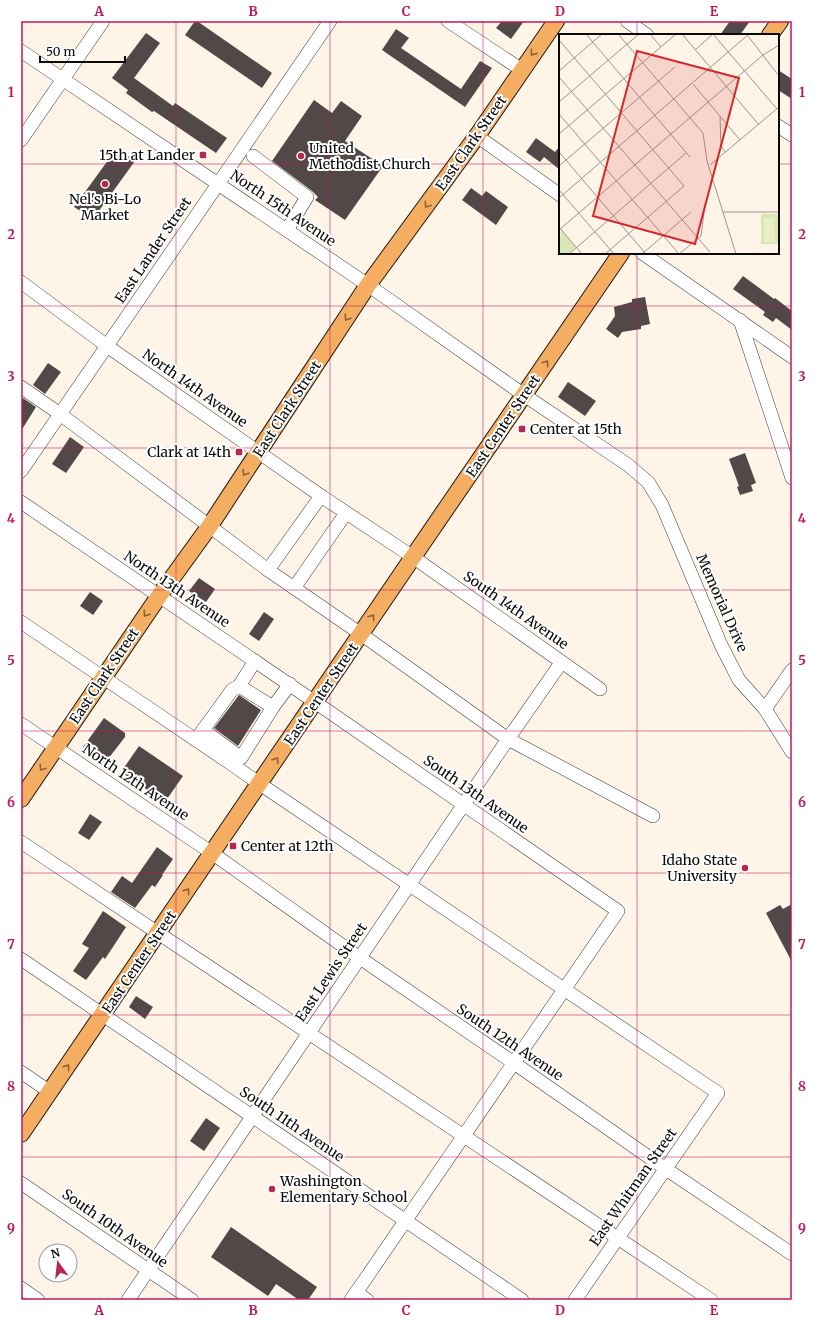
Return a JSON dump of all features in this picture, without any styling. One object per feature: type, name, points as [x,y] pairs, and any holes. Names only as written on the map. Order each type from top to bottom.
[{"type":"main road","name":"East Clark Street","points":[[21,799],[158,596],[210,527],[368,285],[477,136],[556,21]]},
{"type":"main road","points":[[771,34],[780,21]]},
{"type":"main road","name":"East Center Street","points":[[21,1134],[620,254]]},
{"type":"street","points":[[21,140],[102,21]]},
{"type":"street","name":"East Lander Street","points":[[21,470],[330,21]]},
{"type":"street","points":[[448,21],[522,70]]},
{"type":"street","points":[[627,21],[646,34]]},
{"type":"street","name":"North 15th Avenue","points":[[21,51],[368,285],[524,395]]},
{"type":"street","points":[[779,127],[792,135]]},
{"type":"street","points":[[477,136],[559,194]]},
{"type":"street","points":[[253,156],[307,197],[287,230]]},
{"type":"street","points":[[643,254],[792,356]]},
{"type":"street","name":"North 14th Avenue","points":[[21,282],[107,346],[321,496],[413,557]]},
{"type":"street","points":[[740,320],[792,478]]},
{"type":"street","points":[[21,387],[60,414],[268,570],[361,634],[508,739],[653,816]]},
{"type":"street","name":"Memorial Drive","points":[[524,395],[628,465],[648,482],[662,505],[720,645],[740,680],[765,709],[792,752]]},
{"type":"street","points":[[268,570],[321,496]]},
{"type":"street","name":"North 13th Avenue","points":[[21,502],[315,702]]},
{"type":"street","points":[[294,588],[346,512]]},
{"type":"street","name":"South 14th Avenue","points":[[413,557],[561,663],[600,689]]},
{"type":"street","points":[[21,622],[103,678],[241,758],[273,707],[290,684]]},
{"type":"street","points":[[200,735],[232,690],[239,686],[255,661]]},
{"type":"street","name":"East Lewis Street","points":[[128,1300],[561,663]]},
{"type":"street","points":[[765,709],[792,670]]},
{"type":"street","points":[[239,686],[273,707]]},
{"type":"street","name":"South 13th Avenue","points":[[315,702],[618,911],[565,989]]},
{"type":"street","name":"North 12th Avenue","points":[[21,724],[212,853]]},
{"type":"street","points":[[200,735],[260,784],[565,989],[354,1296],[367,1300]]},
{"type":"street","points":[[21,842],[711,1300]]},
{"type":"street","name":"South 12th Avenue","points":[[212,853],[360,958],[792,1254]]},
{"type":"street","name":"South 11th Avenue","points":[[21,959],[522,1300]]},
{"type":"street","name":"East Whitman Street","points":[[565,989],[718,1093],[575,1300]]},
{"type":"street","points":[[21,1072],[50,1092]]},
{"type":"street","name":"South 10th Avenue","points":[[21,1183],[192,1300]]},
{"type":"street","points":[[21,1288],[38,1300]]},
{"type":"building","points":[[195,21],[272,73],[262,88],[185,35]]},
{"type":"building","points":[[502,21],[524,21],[511,39],[496,28]]},
{"type":"building","points":[[730,21],[750,21],[741,34],[721,34]]},
{"type":"building","points":[[396,29],[409,38],[401,48],[461,89],[480,61],[492,68],[465,107],[382,50]]},
{"type":"building","points":[[146,33],[160,43],[134,78],[173,106],[175,103],[227,138],[216,153],[154,111],[152,112],[126,93],[128,90],[112,78]]},
{"type":"building","points":[[779,71],[792,79],[792,99],[779,91]]},
{"type":"building","name":"United Methodist Church","points":[[314,100],[332,113],[341,101],[362,116],[345,141],[383,166],[345,220],[315,200],[318,197],[312,191],[272,161]]},
{"type":"building","points":[[536,138],[555,152],[559,147],[559,169],[544,157],[540,162],[526,152]]},
{"type":"building","name":"Nel's Bi-Lo Market","points":[[117,148],[135,161],[93,219],[74,207]]},
{"type":"building","points":[[471,188],[482,196],[486,191],[508,207],[496,225],[462,200]]},
{"type":"building","points":[[743,276],[792,311],[792,330],[776,318],[773,322],[763,315],[765,312],[733,289]]},
{"type":"building","points":[[645,297],[650,324],[641,326],[641,329],[622,332],[618,338],[606,329],[615,316],[614,307],[632,302],[632,299]]},
{"type":"building","points":[[48,363],[61,372],[45,394],[33,385]]},
{"type":"building","points":[[568,382],[596,401],[585,416],[558,397]]},
{"type":"building","points":[[23,398],[36,407],[21,431],[21,402]]},
{"type":"building","points":[[70,437],[84,447],[66,473],[52,464]]},
{"type":"building","points":[[745,453],[756,483],[751,485],[753,491],[740,495],[737,487],[739,486],[729,459]]},
{"type":"building","points":[[199,578],[215,589],[206,602],[189,591]]},
{"type":"building","points":[[90,592],[103,601],[93,615],[80,606]]},
{"type":"building","points":[[264,612],[274,619],[259,641],[249,634]]},
{"type":"building","points":[[239,695],[261,710],[238,746],[214,728]]},
{"type":"building","points":[[104,718],[125,733],[125,737],[105,763],[83,747]]},
{"type":"building","points":[[139,746],[183,776],[165,802],[121,772]]},
{"type":"building","points":[[90,814],[102,822],[89,840],[78,833]]},
{"type":"building","points":[[157,847],[173,859],[155,887],[152,885],[135,908],[111,892],[122,876],[132,883]]},
{"type":"building","points":[[792,904],[792,962],[766,913],[780,905],[783,909]]},
{"type":"building","points":[[103,911],[126,927],[105,959],[103,957],[86,980],[73,971],[89,948],[82,944]]},
{"type":"building","points":[[136,996],[153,1007],[145,1019],[129,1007]]},
{"type":"building","points":[[206,1118],[220,1128],[204,1151],[190,1141]]},
{"type":"building","points":[[231,1227],[317,1287],[308,1300],[299,1300],[276,1284],[268,1296],[211,1257]]},
{"type":"place","name":"15th at Lander","points":[[203,155]]},
{"type":"place","name":"United Methodist Church","points":[[301,156]]},
{"type":"place","name":"Nel's Bi-Lo Market","points":[[105,184]]},
{"type":"place","name":"Center at 15th","points":[[522,429]]},
{"type":"place","name":"Clark at 14th","points":[[239,452]]},
{"type":"place","name":"Center at 12th","points":[[233,846]]},
{"type":"place","name":"Idaho State University","points":[[745,868]]},
{"type":"place","name":"Washington Elementary School","points":[[272,1189]]}]
